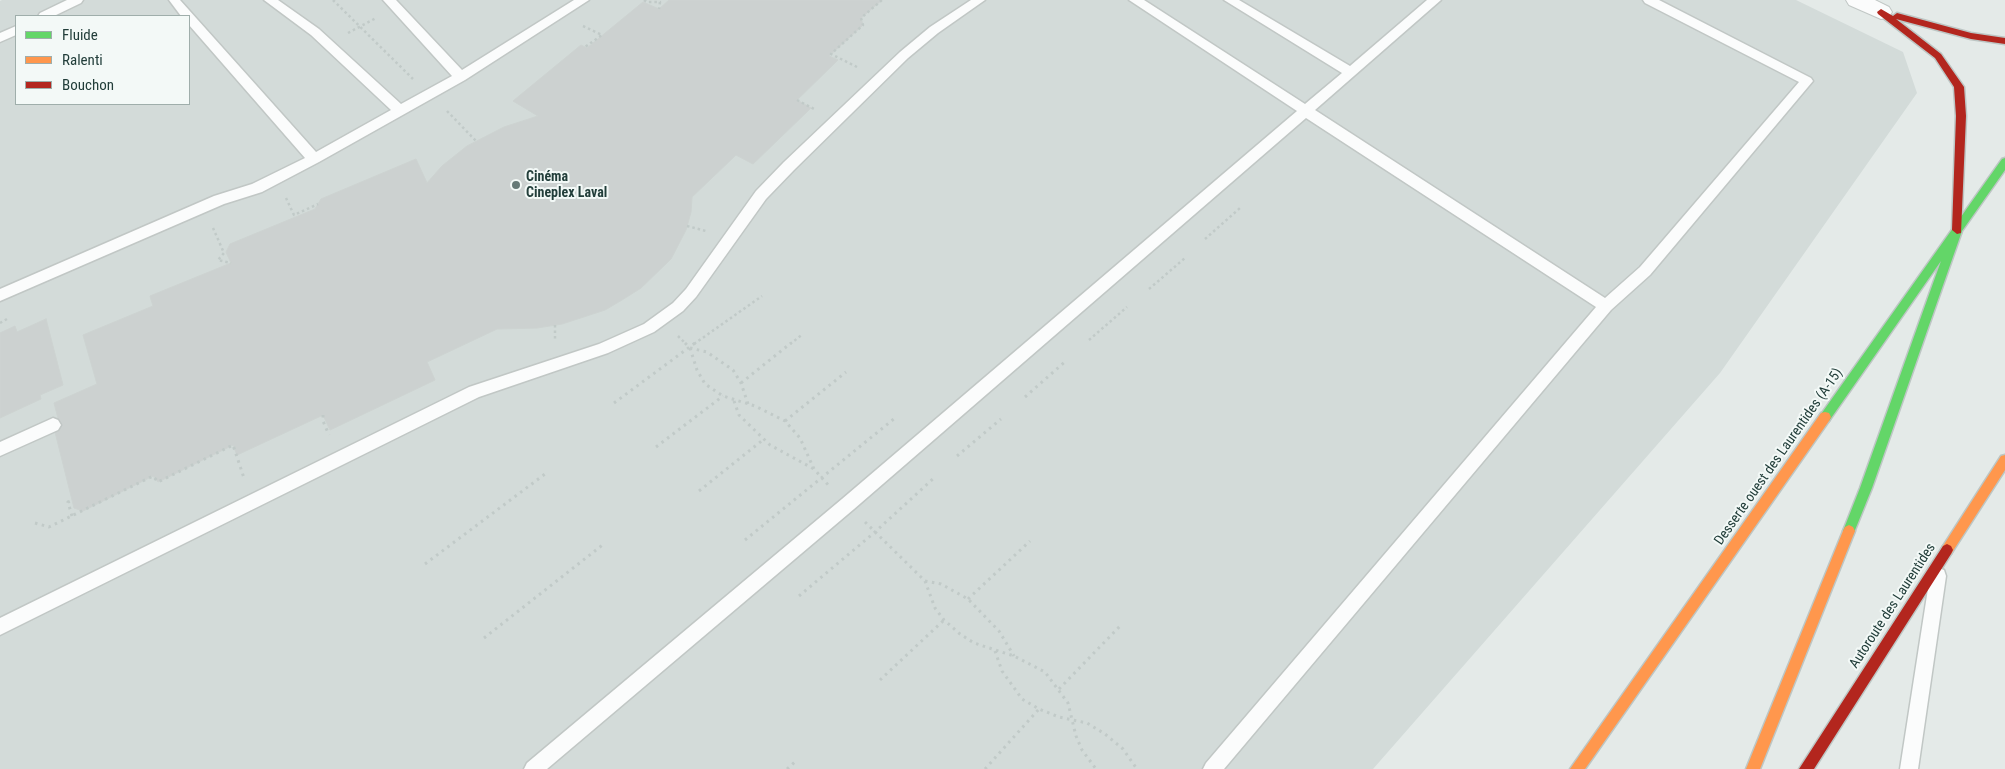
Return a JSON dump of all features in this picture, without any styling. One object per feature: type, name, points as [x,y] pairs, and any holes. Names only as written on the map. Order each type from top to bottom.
[{"type":"main road","points":[[1881,12],[1956,33],[1983,39],[2005,41]]},
{"type":"main road","points":[[1753,769],[1866,488],[1957,230],[1961,116],[1958,87],[1951,73],[1938,56],[1881,12]]},
{"type":"main road","name":"Desserte ouest des Laurentides (A-15)","points":[[1577,769],[2005,162]]},
{"type":"main road","name":"Autoroute des Laurentides","points":[[1806,769],[2005,460]]},
{"type":"street","points":[[1857,0],[1881,12]]},
{"type":"lane","points":[[46,15],[77,0]]},
{"type":"lane","points":[[175,0],[186,15]]},
{"type":"lane","points":[[270,0],[315,32],[400,112]]},
{"type":"lane","points":[[389,0],[461,77]]},
{"type":"lane","points":[[0,295],[219,200],[257,188],[314,159],[461,77],[583,0]]},
{"type":"lane","points":[[0,627],[474,392],[603,350],[649,328],[678,307],[691,294],[761,195],[789,166],[904,55],[934,30],[979,0]]},
{"type":"lane","points":[[1135,0],[1606,306]]},
{"type":"lane","points":[[1230,0],[1351,73]]},
{"type":"lane","points":[[534,769],[848,504],[1435,0]]},
{"type":"lane","points":[[1212,769],[1606,306],[1645,271],[1806,81],[1649,0]]},
{"type":"lane","points":[[190,19],[314,159]]},
{"type":"lane","points":[[0,38],[15,30]]},
{"type":"lane","points":[[0,449],[53,425]]},
{"type":"lane","points":[[1910,769],[1940,560]]},
{"type":"path","points":[[333,0],[418,84]]},
{"type":"path","points":[[644,0],[660,2],[658,9]]},
{"type":"path","points":[[862,70],[831,54],[863,25],[861,18],[882,0]]},
{"type":"path","points":[[345,34],[381,16]]},
{"type":"path","points":[[582,26],[602,35],[585,47]]},
{"type":"path","points":[[797,100],[819,111]]},
{"type":"path","points":[[447,110],[476,141]]},
{"type":"path","points":[[286,197],[294,215],[318,204]]},
{"type":"path","points":[[1205,239],[1240,208]]},
{"type":"path","points":[[211,222],[224,253],[218,260],[231,263]]},
{"type":"path","points":[[687,226],[712,232]]},
{"type":"path","points":[[1149,289],[1185,258]]},
{"type":"path","points":[[614,403],[690,348],[702,337],[762,296]]},
{"type":"path","points":[[1089,340],[1127,308]]},
{"type":"path","points":[[554,325],[556,345]]},
{"type":"path","points":[[672,331],[690,348],[707,352],[733,370],[741,383],[748,404]]},
{"type":"path","points":[[741,383],[803,334]]},
{"type":"path","points":[[690,348],[695,365],[706,384],[723,396],[773,414],[785,421],[800,438],[820,478],[833,490]]},
{"type":"path","points":[[1025,397],[1067,360]]},
{"type":"path","points":[[785,421],[846,372]]},
{"type":"path","points":[[656,447],[723,396]]},
{"type":"path","points":[[734,400],[739,415],[770,445],[814,469]]},
{"type":"path","points":[[323,415],[323,421],[332,440]]},
{"type":"path","points":[[745,540],[856,447],[896,418]]},
{"type":"path","points":[[957,456],[1001,419]]},
{"type":"path","points":[[698,491],[764,439]]},
{"type":"path","points":[[35,523],[49,527],[153,476],[158,482],[234,445],[246,482]]},
{"type":"path","points":[[425,564],[545,474]]},
{"type":"path","points":[[799,596],[875,532],[935,477]]},
{"type":"path","points":[[72,516],[68,502],[73,500]]},
{"type":"path","points":[[861,518],[925,581],[930,597],[944,620],[974,643],[1014,656],[1045,672],[1059,688],[1068,703],[1082,750],[1096,769]]},
{"type":"path","points":[[968,600],[1030,541]]},
{"type":"path","points":[[484,638],[605,543]]},
{"type":"path","points":[[925,581],[941,584],[968,600],[1000,632],[1014,656]]},
{"type":"path","points":[[880,680],[944,620]]},
{"type":"path","points":[[1059,688],[1122,624]]},
{"type":"path","points":[[995,651],[1002,670],[1022,699],[1039,709],[1086,723],[1105,734],[1123,749],[1137,769]]},
{"type":"path","points":[[985,769],[1039,709]]},
{"type":"path","points":[[787,769],[796,761]]},
{"type":"shaded area","points":[[2,0],[1796,0],[1903,52],[1917,93],[1720,373],[1373,769],[0,769],[0,1]]},
{"type":"building","points":[[669,0],[882,0],[861,18],[863,25],[829,56],[838,60],[797,100],[811,108],[753,164],[736,155],[692,197],[691,212],[686,230],[671,259],[641,288],[622,300],[605,310],[562,324],[537,328],[497,329],[427,362],[435,380],[330,430],[323,415],[237,455],[233,445],[158,482],[153,476],[83,511],[74,508],[52,420],[58,418],[54,403],[97,384],[83,335],[153,306],[150,296],[231,263],[226,252],[230,244],[315,209],[321,199],[416,159],[427,183],[442,166],[467,146],[504,127],[538,116],[513,101],[581,45],[587,48],[643,2],[659,9]]},
{"type":"building","points":[[46,319],[63,385],[40,395],[41,399],[0,418],[0,333],[15,326],[17,332]]},
{"type":"traffic: fast","points":[[1825,417],[2005,162]]},
{"type":"traffic: fast","points":[[1849,531],[1957,230]]},
{"type":"traffic: slow","points":[[1577,769],[1825,417]]},
{"type":"traffic: slow","points":[[1947,550],[2005,460]]},
{"type":"traffic: slow","points":[[1753,769],[1849,531]]},
{"type":"traffic: jam","points":[[1881,12],[1938,56],[1959,87],[1961,116],[1957,230]]},
{"type":"traffic: jam","points":[[1897,16],[1971,36],[2005,41]]},
{"type":"traffic: jam","points":[[1806,769],[1947,550]]},
{"type":"place","name":"Cinéma Cineplex Laval","points":[[516,185]]}]
